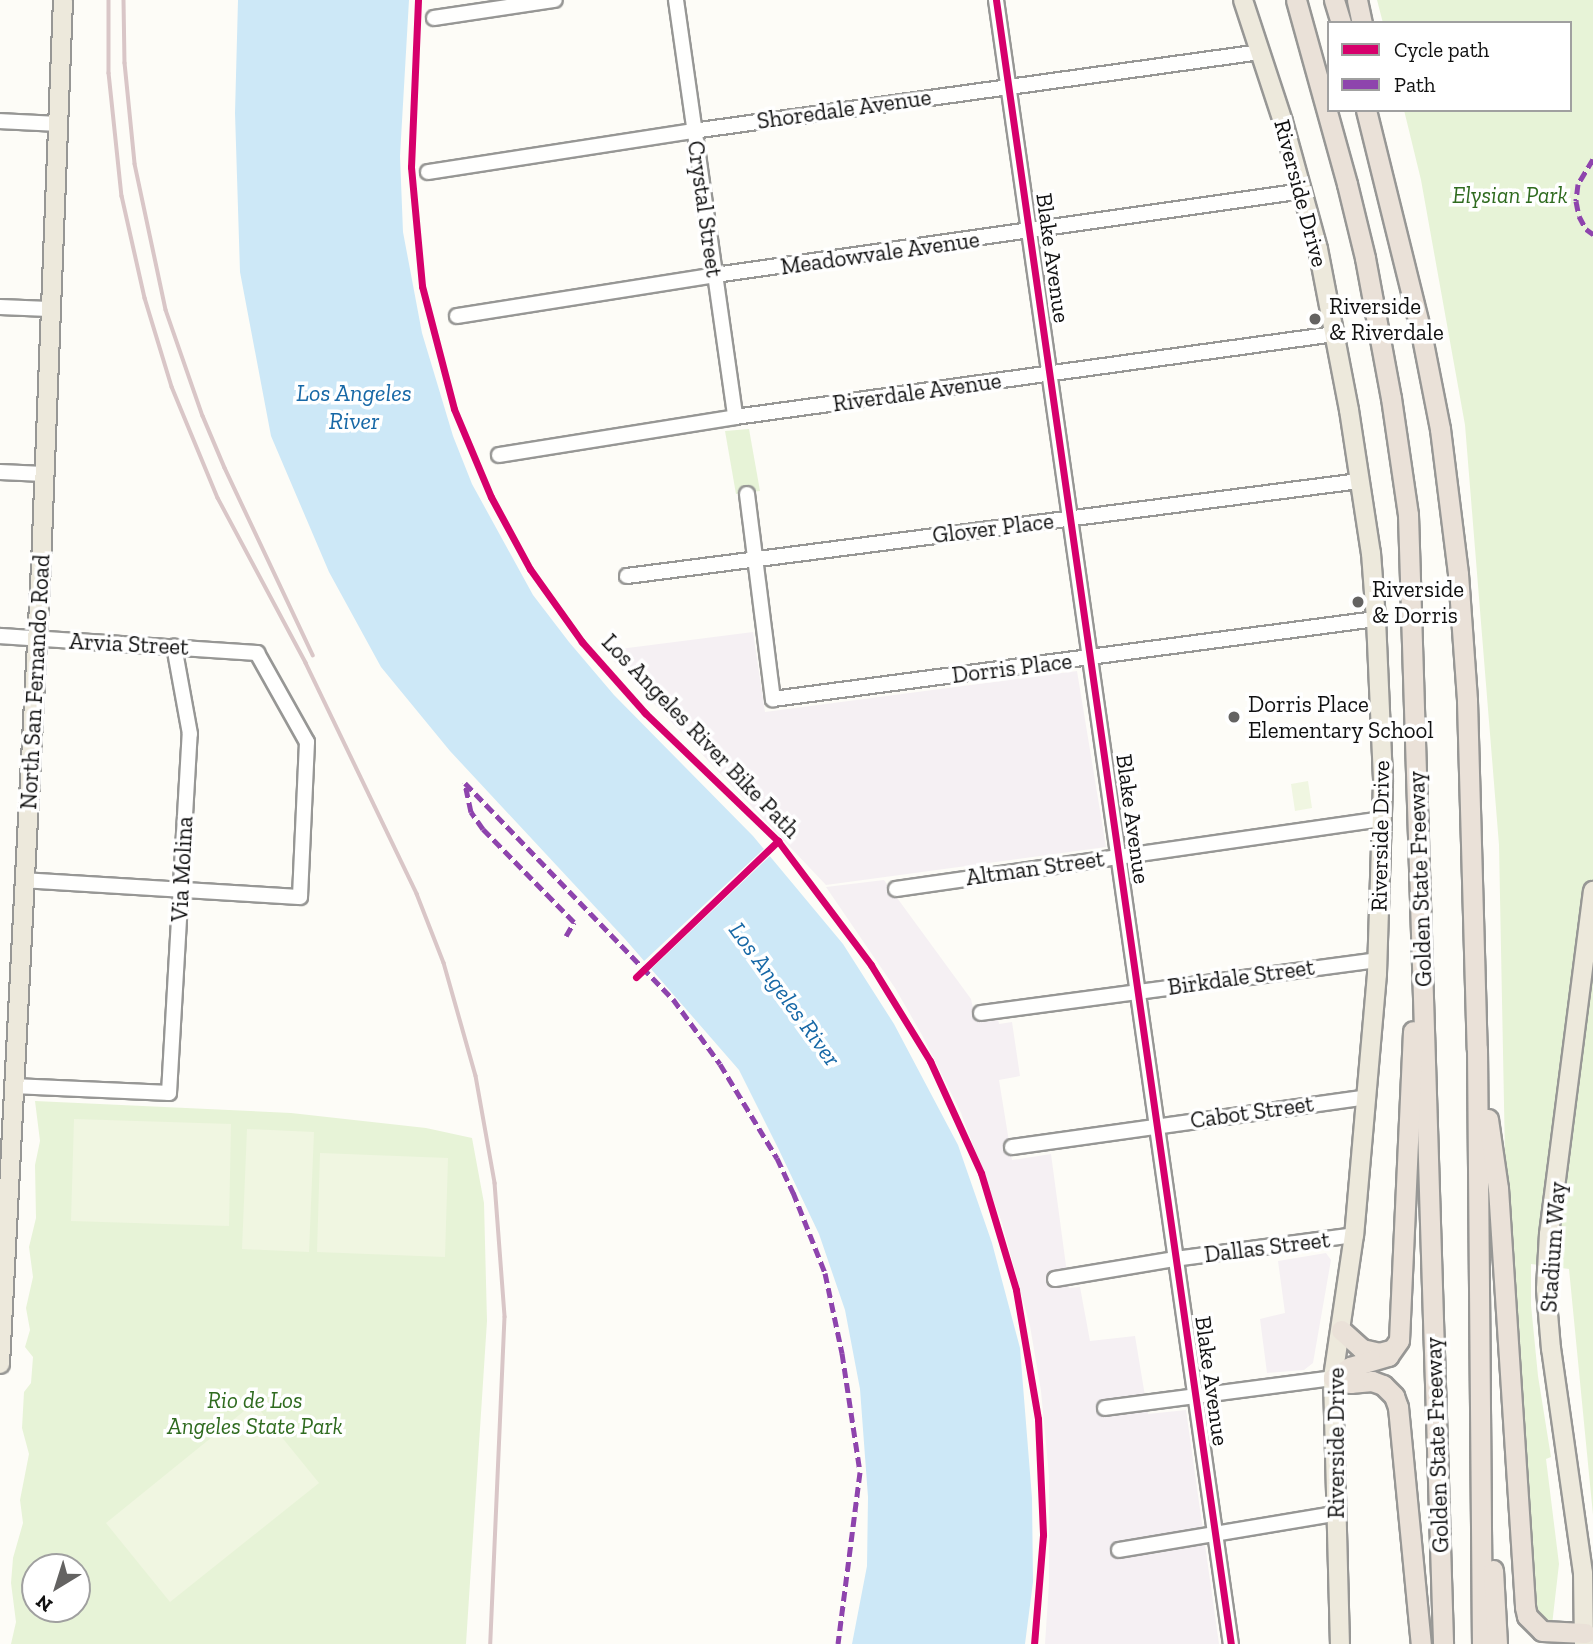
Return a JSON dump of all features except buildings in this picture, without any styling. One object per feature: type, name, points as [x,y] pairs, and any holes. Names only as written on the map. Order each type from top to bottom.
[{"type":"highway","name":"Golden State Freeway","points":[[1296,0],[1365,258],[1391,398],[1408,515],[1443,1644]]},
{"type":"highway","points":[[1334,0],[1340,21]]},
{"type":"highway","points":[[1357,0],[1362,21]]},
{"type":"highway","name":"Golden State Freeway","points":[[1367,112],[1438,417],[1458,574],[1467,701],[1477,1049],[1482,1644]]},
{"type":"highway","points":[[1372,112],[1373,133]]},
{"type":"highway","points":[[1333,1378],[1350,1367],[1378,1362],[1394,1349],[1401,1330],[1415,974],[1421,915]]},
{"type":"highway","points":[[1477,1049],[1498,1188],[1525,1607],[1527,1616],[1542,1631],[1584,1638]]},
{"type":"highway","points":[[1341,1330],[1370,1352],[1394,1349]]},
{"type":"highway","points":[[1333,1378],[1350,1383],[1372,1381],[1383,1385],[1394,1396],[1398,1407],[1421,1644]]},
{"type":"highway","points":[[1480,1472],[1492,1549],[1497,1644]]},
{"type":"main road","name":"North San Fernando Road","points":[[0,1364],[4,1206],[14,1086],[38,639],[63,0]]},
{"type":"main road","name":"Riverside Drive","points":[[1243,0],[1303,191],[1335,334],[1371,553],[1376,619],[1383,819],[1377,960],[1354,1236],[1333,1378],[1340,1644]]},
{"type":"main road","name":"Stadium Way","points":[[1584,1638],[1580,1545],[1550,1349],[1546,1289],[1549,1234],[1593,891]]},
{"type":"street","points":[[434,18],[555,0]]},
{"type":"street","name":"Crystal Street","points":[[676,0],[735,418]]},
{"type":"street","name":"Blake Avenue","points":[[996,0],[1231,1644]]},
{"type":"street","name":"Shoredale Avenue","points":[[428,172],[695,131],[1261,52]]},
{"type":"street","points":[[0,121],[57,124]]},
{"type":"street","name":"Meadowvale Avenue","points":[[457,316],[715,275],[1303,191]]},
{"type":"street","points":[[0,307],[49,309]]},
{"type":"street","name":"Riverdale Avenue","points":[[499,455],[735,418],[1335,334]]},
{"type":"street","points":[[0,472],[44,474]]},
{"type":"street","name":"Glover Place","points":[[627,576],[1359,481]]},
{"type":"street","points":[[747,494],[755,559]]},
{"type":"street","name":"Dorris Place","points":[[755,559],[773,699],[1376,619]]},
{"type":"street","name":"Arvia Street","points":[[0,636],[257,653],[307,742],[300,897],[181,889]]},
{"type":"street","name":"Via Molina","points":[[14,1086],[169,1093],[190,734],[174,646]]},
{"type":"street","name":"Altman Street","points":[[896,888],[1383,819]]},
{"type":"street","points":[[25,880],[181,889]]},
{"type":"street","name":"Birkdale Street","points":[[981,1013],[1377,960]]},
{"type":"street","name":"Cabot Street","points":[[1012,1147],[1367,1097]]},
{"type":"street","name":"Dallas Street","points":[[1055,1279],[1175,1259],[1354,1236]]},
{"type":"street","points":[[1105,1408],[1333,1378]]},
{"type":"street","points":[[1119,1550],[1335,1514]]},
{"type":"shaded area","points":[[753,632],[765,712],[1077,671],[1106,847],[826,885],[604,651]]},
{"type":"shaded area","points":[[884,880],[971,999],[976,1022],[998,1019],[999,1024],[1012,1022],[1020,1076],[999,1080],[1012,1160],[1051,1154],[1069,1288],[1080,1287],[1090,1341],[1135,1336],[1148,1414],[1186,1410],[1219,1644],[1045,1644],[1049,1583],[1049,1476],[1041,1391],[1030,1326],[1002,1223],[961,1113],[922,1035],[895,988],[826,887]]},
{"type":"shaded area","points":[[1326,1253],[1331,1260],[1313,1363],[1304,1370],[1267,1373],[1260,1319],[1285,1313],[1278,1261]]},
{"type":"green space","name":"Elysian Park","points":[[1377,0],[1593,0],[1593,1515],[1569,1269],[1531,1264],[1531,1305],[1538,1376],[1551,1457],[1546,1459],[1559,1564],[1552,1625],[1544,1623],[1535,1613],[1506,1208],[1499,845],[1465,425],[1421,180],[1404,112],[1572,112],[1572,21],[1382,21]]},
{"type":"green space","points":[[749,429],[760,491],[736,494],[725,431]]},
{"type":"green space","points":[[1308,781],[1312,808],[1295,811],[1291,784]]},
{"type":"green space","name":"Rio de Los Angeles State Park","points":[[35,1101],[291,1113],[426,1128],[472,1138],[484,1203],[487,1321],[466,1644],[11,1644],[16,1622],[11,1583],[13,1558],[23,1523],[20,1500],[29,1454],[22,1428],[24,1392],[31,1383],[33,1357],[25,1347],[30,1330],[26,1308],[33,1277],[29,1247],[36,1218],[35,1165],[40,1141]]},
{"type":"green space","points":[[74,1119],[231,1124],[229,1226],[71,1221]]},
{"type":"green space","points":[[247,1129],[314,1132],[309,1252],[242,1249]]},
{"type":"green space","points":[[320,1153],[448,1158],[445,1257],[317,1252]]},
{"type":"green space","points":[[254,1403],[319,1483],[170,1602],[106,1523]]},
{"type":"water","name":"Los Angeles River","points":[[238,0],[409,0],[400,156],[403,232],[422,333],[453,436],[472,484],[533,595],[569,642],[614,695],[753,836],[843,944],[894,1024],[958,1145],[992,1243],[1020,1348],[1032,1498],[1033,1582],[1025,1644],[852,1644],[867,1566],[868,1497],[860,1389],[845,1310],[819,1234],[778,1148],[739,1070],[625,939],[450,751],[381,667],[329,572],[271,436],[240,272],[235,113]]},
{"type":"pier","points":[[766,847],[772,854],[649,971],[642,963]]},
{"type":"railway","points":[[109,0],[109,73],[122,196],[145,298],[172,387],[218,498],[306,663],[417,894],[444,963],[476,1076],[495,1183],[505,1317],[491,1644]]},
{"type":"railway","points":[[124,0],[125,63],[135,164],[166,310],[203,416],[225,468],[313,655]]},
{"type":"marked path","points":[[1593,159],[1578,184],[1576,201],[1579,216],[1586,229],[1593,234]]},
{"type":"marked path","points":[[566,936],[574,922],[483,829],[471,812],[465,783],[673,999],[720,1064],[777,1158],[793,1192],[825,1273],[842,1353],[860,1472],[838,1644]]},
{"type":"cycle path","name":"Los Angeles River Bike Path","points":[[418,0],[411,167],[422,286],[454,409],[491,497],[530,569],[582,642],[645,713],[778,841],[871,965],[930,1061],[981,1173],[1016,1290],[1038,1419],[1043,1535],[1034,1644]]},
{"type":"cycle path","points":[[996,0],[1231,1644]]},
{"type":"cycle path","name":"Los Angeles River Bike Path","points":[[636,977],[778,841]]},
{"type":"place","name":"Riverside & Riverdale","points":[[1315,319]]},
{"type":"place","name":"Riverside & Dorris","points":[[1358,602]]},
{"type":"place","name":"Dorris Place Elementary School","points":[[1234,717]]}]
